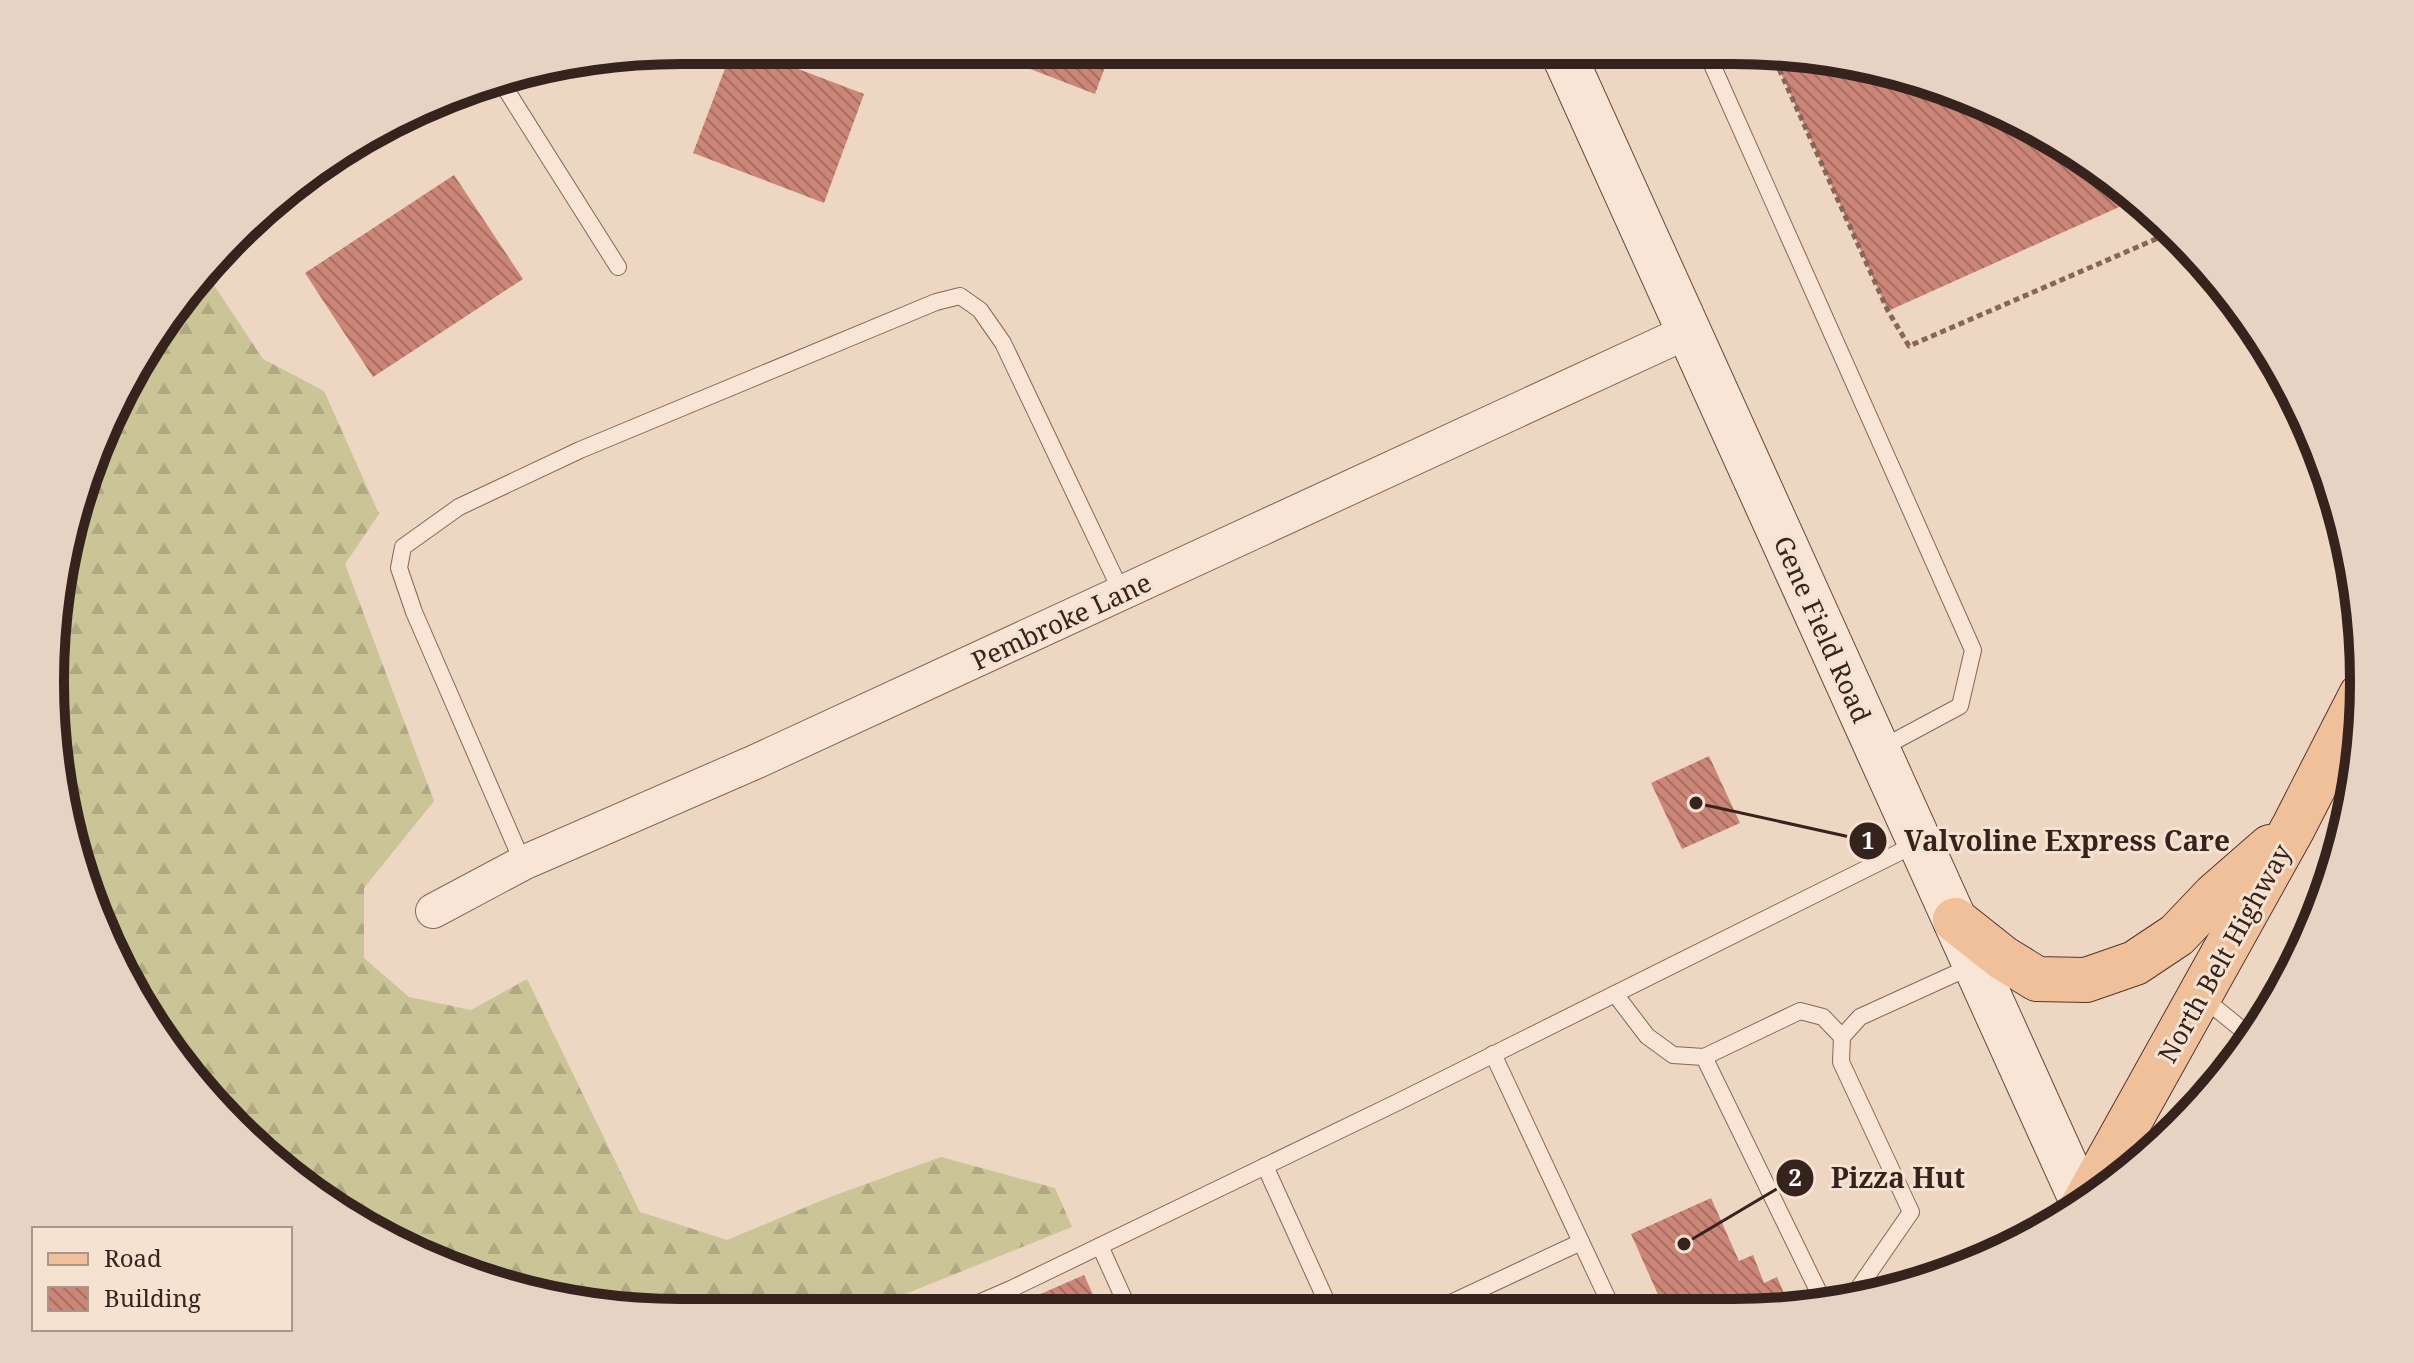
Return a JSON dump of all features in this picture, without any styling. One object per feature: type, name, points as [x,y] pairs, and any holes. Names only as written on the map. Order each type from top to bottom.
[{"type":"main road","name":"North Belt Highway","points":[[2099,1178],[2293,828],[2349,718]]},
{"type":"main road","points":[[1955,920],[2003,958],[2037,979],[2086,980],[2135,963],[2177,935],[2215,895],[2293,828]]},
{"type":"street","name":"Gene Field Road","points":[[1568,64],[2078,1194]]},
{"type":"street","name":"Pembroke Lane","points":[[433,911],[523,863],[755,762],[1689,331]]},
{"type":"lane","points":[[1712,64],[1973,650],[1960,706],[1878,750]]},
{"type":"lane","points":[[506,90],[618,267]]},
{"type":"lane","points":[[523,863],[414,612],[399,568],[403,547],[459,507],[580,450],[921,308],[960,296],[980,310],[1003,343],[1122,593]]},
{"type":"lane","points":[[986,1299],[1265,1166],[1919,842]]},
{"type":"lane","points":[[1860,1285],[1911,1212],[1841,1062],[1842,1037],[1860,1017],[1975,965]]},
{"type":"lane","points":[[1615,994],[1647,1036],[1673,1055],[1704,1057],[1800,1011],[1823,1017],[1842,1037]]},
{"type":"lane","points":[[2200,996],[2242,1030]]},
{"type":"lane","points":[[1493,1054],[1608,1299]]},
{"type":"lane","points":[[1704,1057],[1819,1293]]},
{"type":"lane","points":[[1265,1166],[1325,1299]]},
{"type":"lane","points":[[1459,1299],[1581,1242]]},
{"type":"lane","points":[[1100,1246],[1124,1299]]},
{"type":"path","points":[[1778,65],[1888,311],[1909,346],[2161,237]]},
{"type":"green space","points":[[211,281],[263,359],[324,391],[379,514],[345,564],[434,801],[364,888],[364,958],[409,997],[471,1010],[527,979],[640,1212],[727,1240],[830,1197],[941,1157],[1055,1188],[1072,1227],[893,1299],[682,1299],[601,1294],[522,1278],[445,1252],[408,1235],[338,1195],[306,1171],[274,1146],[217,1089],[168,1025],[111,918],[85,841],[76,802],[65,722],[64,682],[69,601],[85,522],[97,483],[111,445],[147,373],[168,338]]},
{"type":"building","points":[[727,64],[785,64],[864,94],[824,203],[693,153]]},
{"type":"building","points":[[1017,64],[1106,64],[1095,94]]},
{"type":"building","points":[[1778,65],[1813,69],[1892,85],[1969,111],[2076,168],[2124,205],[1888,311]]},
{"type":"building","points":[[454,175],[523,279],[373,377],[305,273]]},
{"type":"building","points":[[1709,756],[1740,823],[1682,849],[1651,783]]},
{"type":"building","points":[[1711,1198],[1739,1261],[1753,1255],[1764,1283],[1777,1277],[1786,1297],[1660,1299],[1631,1234]]},
{"type":"building","points":[[1084,1275],[1095,1299],[1029,1299]]},
{"type":"place","name":"Valvoline Express Care","points":[[1696,803]]},
{"type":"place","name":"Pizza Hut","points":[[1684,1244]]}]
